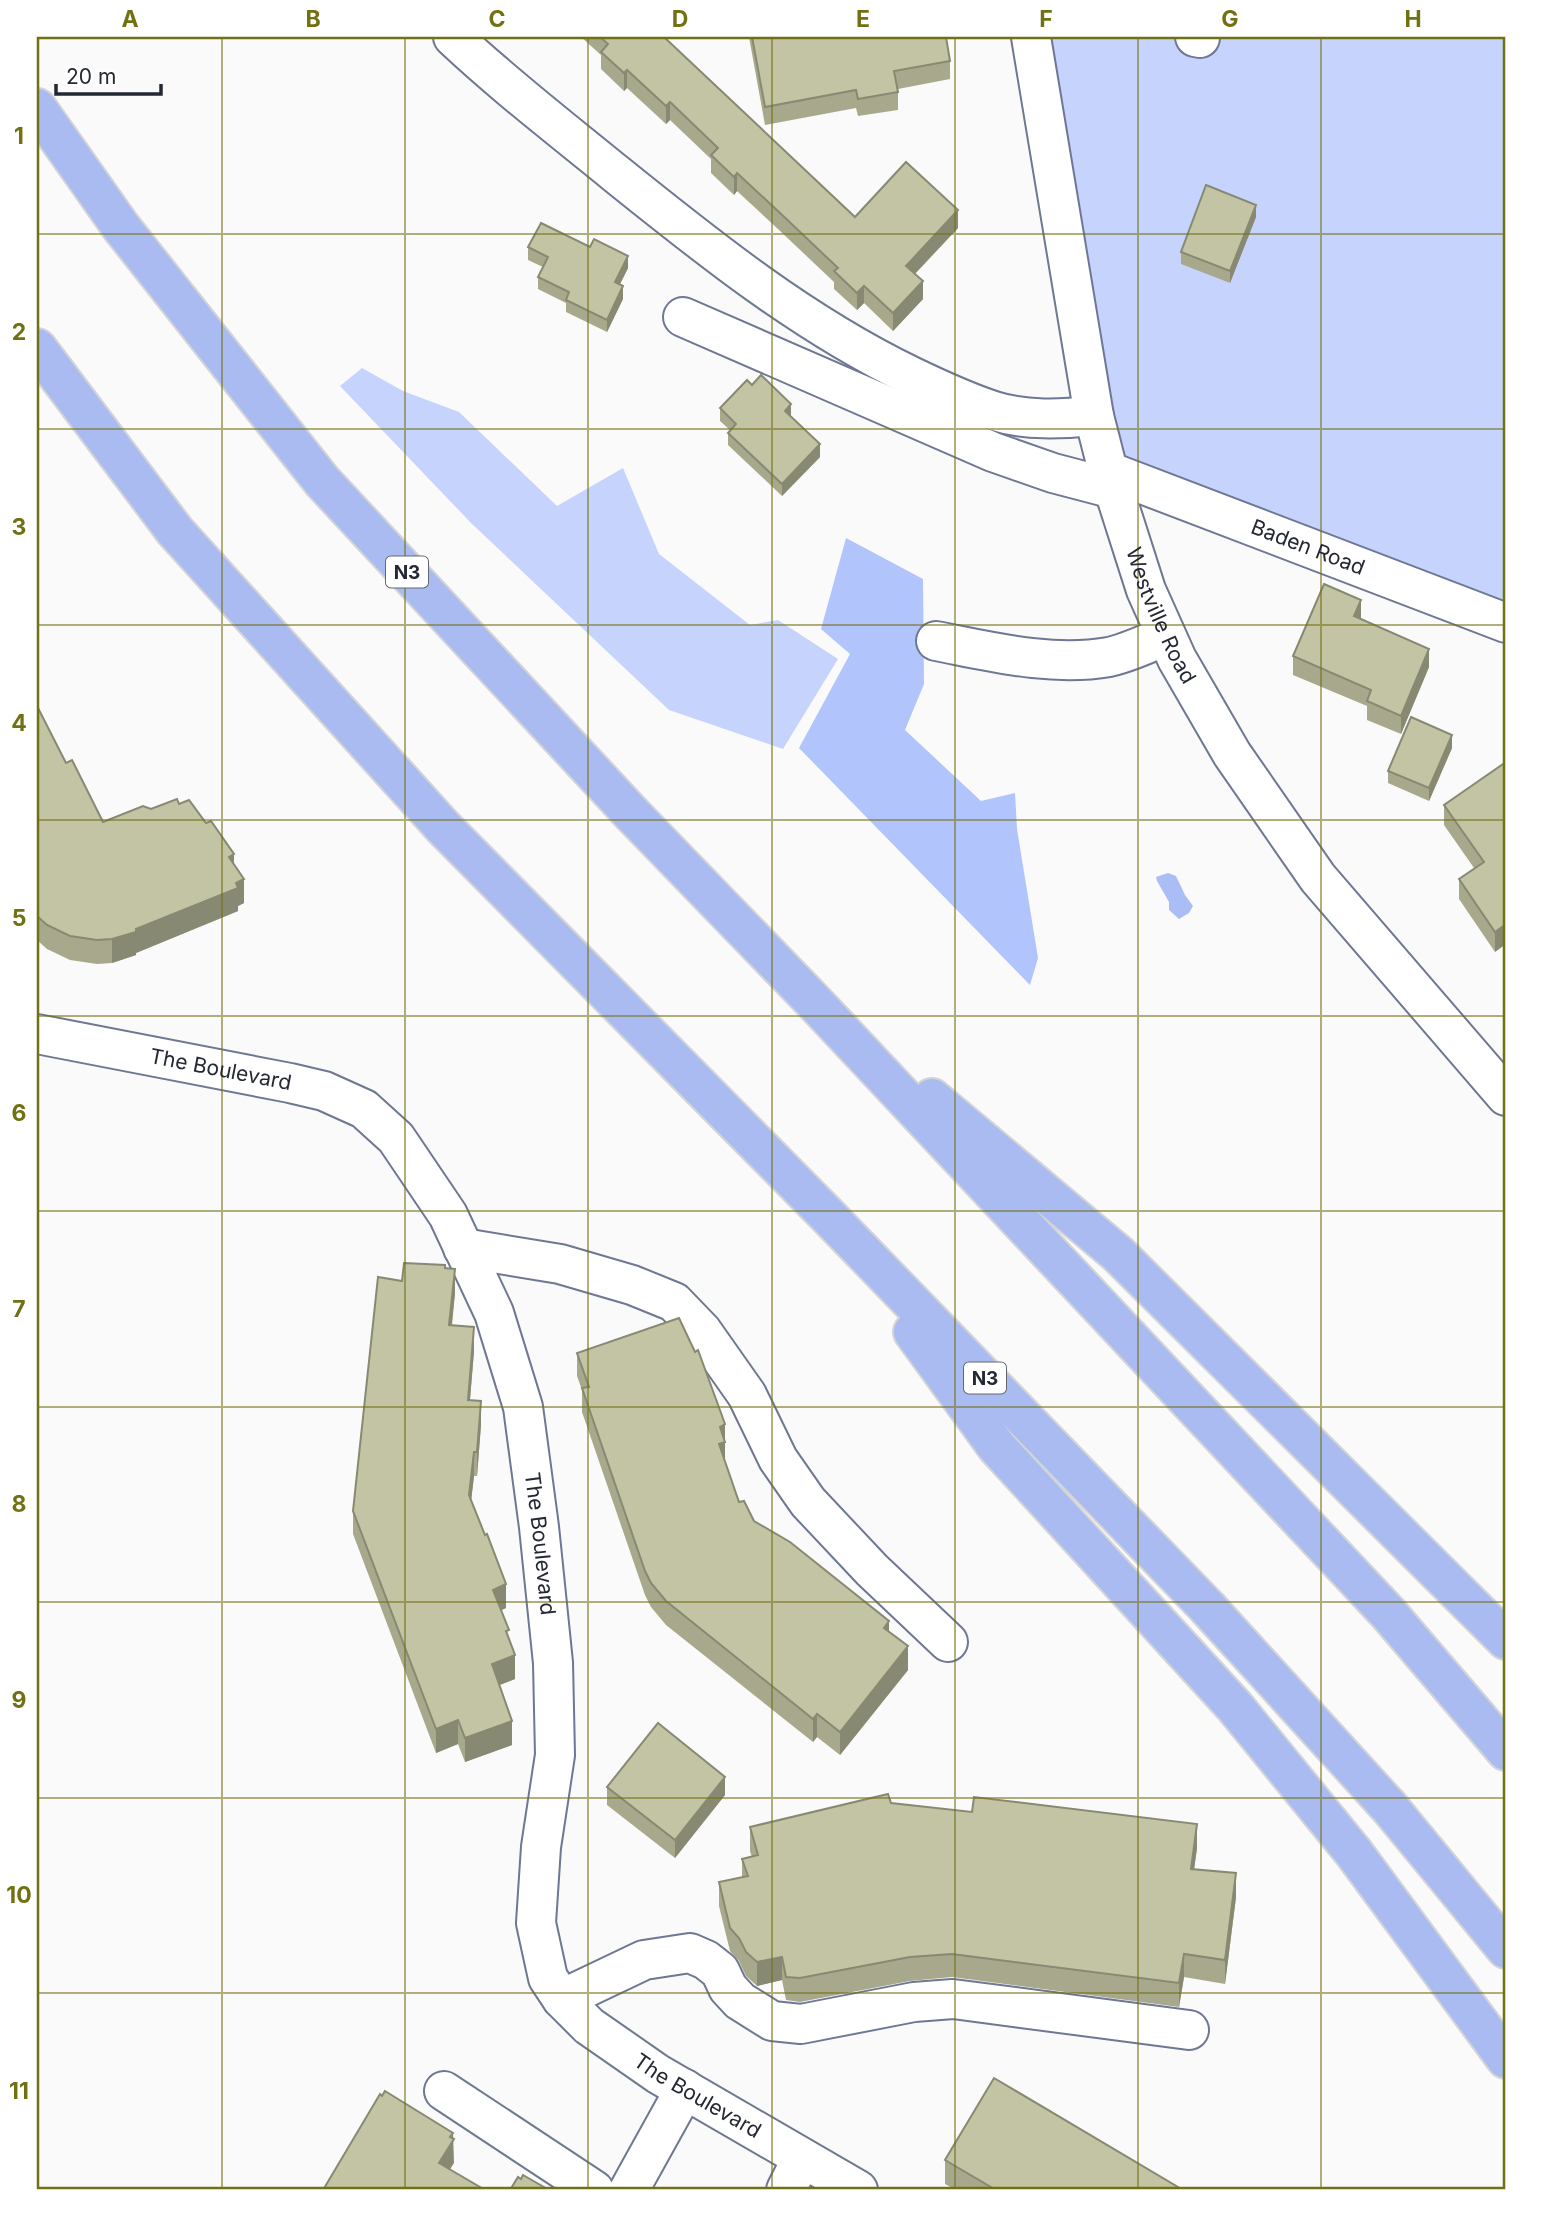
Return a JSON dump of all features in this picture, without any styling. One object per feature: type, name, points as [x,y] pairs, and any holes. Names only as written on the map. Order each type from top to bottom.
[{"type":"highway","name":"N3","points":[[37,108],[121,227],[322,481],[630,812],[816,1004],[1388,1613],[1506,1751]]},
{"type":"highway","name":"N3","points":[[37,348],[175,531],[424,807],[828,1216],[1207,1607],[1390,1808],[1506,1950]]},
{"type":"highway","points":[[816,1004],[1000,1153],[1118,1254],[1506,1640]]},
{"type":"highway","points":[[828,1216],[996,1446],[1236,1707],[1354,1853],[1506,2059]]},
{"type":"street","points":[[453,37],[484,67],[681,226],[803,316],[872,357],[935,388],[996,411],[1053,419],[1094,416]]},
{"type":"street","name":"Westville Road","points":[[1031,37],[1094,416],[1146,590],[1166,636],[1232,754],[1318,878],[1506,1096]]},
{"type":"street","name":"Baden Road","points":[[683,317],[993,452],[1053,473],[1111,480],[1506,623]]},
{"type":"street","points":[[936,641],[1018,657],[1073,660],[1111,656],[1166,636]]},
{"type":"street","name":"The Boulevard","points":[[37,1034],[324,1091],[364,1109],[397,1138],[448,1215],[494,1313],[523,1407],[540,1527],[553,1664],[555,1755],[541,1847],[536,1923],[548,1978],[562,1999],[589,2026],[657,2074],[685,2089],[794,2174],[858,2190]]},
{"type":"street","points":[[463,1248],[560,1264],[632,1285],[674,1302],[702,1331],[747,1395],[778,1459],[808,1502],[872,1570],[948,1642]]},
{"type":"street","points":[[562,1999],[644,1960],[690,1953],[706,1960],[720,1971],[728,1988],[740,2001],[772,2021],[801,2024],[914,2002],[953,1998],[1189,2030]]},
{"type":"street","points":[[629,2190],[685,2089]]},
{"type":"street","points":[[444,2091],[594,2190]]},
{"type":"shaded area","points":[[1039,37],[1506,37],[1506,618],[1112,465]]},
{"type":"shaded area","points":[[362,368],[403,391],[459,412],[557,506],[623,468],[659,554],[750,625],[778,620],[838,659],[783,749],[669,710],[471,523],[340,386]]},
{"type":"shaded area","points":[[846,538],[923,579],[924,684],[905,730],[981,801],[1015,793],[1017,829],[1038,958],[1030,985],[799,748],[850,654],[821,629]]},
{"type":"shaded area","points":[[1168,873],[1176,876],[1193,906],[1189,913],[1179,919],[1169,910],[1169,902],[1156,877]]},
{"type":"building","points":[[600,37],[664,37],[855,217],[906,162],[958,210],[906,266],[923,281],[893,313],[864,286],[857,293],[834,271],[838,268],[779,212],[737,173],[734,177],[711,155],[718,148],[670,102],[666,106],[627,70],[624,73],[601,52],[608,44]]},
{"type":"building","points":[[752,37],[946,37],[950,61],[894,71],[898,92],[858,99],[856,90],[765,107]]},
{"type":"building","points":[[1206,185],[1256,205],[1230,271],[1181,252]]},
{"type":"building","points":[[541,223],[590,247],[594,239],[628,256],[615,282],[623,286],[607,320],[566,300],[569,292],[538,277],[548,257],[528,247]]},
{"type":"building","points":[[761,375],[791,404],[785,411],[820,444],[782,484],[728,433],[736,424],[720,408],[747,380],[752,385]]},
{"type":"building","points":[[1324,584],[1361,600],[1354,616],[1429,649],[1401,716],[1367,701],[1371,690],[1293,656]]},
{"type":"building","points":[[37,706],[66,763],[72,760],[103,822],[143,806],[151,809],[177,799],[179,804],[189,800],[206,823],[211,821],[234,854],[229,857],[244,879],[236,883],[238,888],[136,929],[136,932],[112,939],[70,936],[47,925],[37,916]]},
{"type":"building","points":[[1411,717],[1452,735],[1429,788],[1388,771]]},
{"type":"building","points":[[1506,762],[1506,924],[1495,932],[1459,879],[1484,862],[1444,805]]},
{"type":"building","points":[[404,1263],[445,1265],[445,1268],[455,1269],[449,1325],[474,1327],[468,1400],[481,1401],[477,1452],[474,1452],[469,1495],[506,1584],[493,1590],[509,1630],[506,1631],[515,1655],[492,1664],[512,1721],[465,1738],[458,1720],[436,1729],[353,1511],[378,1277],[402,1281]]},
{"type":"building","points":[[679,1318],[695,1352],[698,1350],[725,1424],[720,1427],[725,1442],[719,1444],[739,1502],[744,1501],[754,1521],[790,1542],[889,1621],[884,1628],[908,1646],[840,1732],[817,1714],[813,1719],[666,1601],[645,1571],[582,1388],[589,1387],[577,1353]]},
{"type":"building","points":[[658,1723],[725,1777],[675,1840],[607,1787]]},
{"type":"building","points":[[888,1794],[891,1803],[972,1812],[974,1797],[1197,1824],[1191,1869],[1236,1873],[1225,1960],[1184,1954],[1179,1983],[952,1954],[910,1957],[800,1978],[786,1977],[782,1957],[757,1962],[746,1952],[730,1928],[719,1882],[748,1876],[742,1859],[758,1855],[750,1827]]},
{"type":"building","points":[[994,2078],[1183,2190],[996,2190],[945,2160]]},
{"type":"building","points":[[385,2091],[453,2133],[450,2137],[454,2139],[439,2163],[485,2190],[323,2190],[380,2094],[382,2096]]},
{"type":"building","points":[[523,2175],[549,2190],[510,2190],[518,2177],[521,2179]]}]
